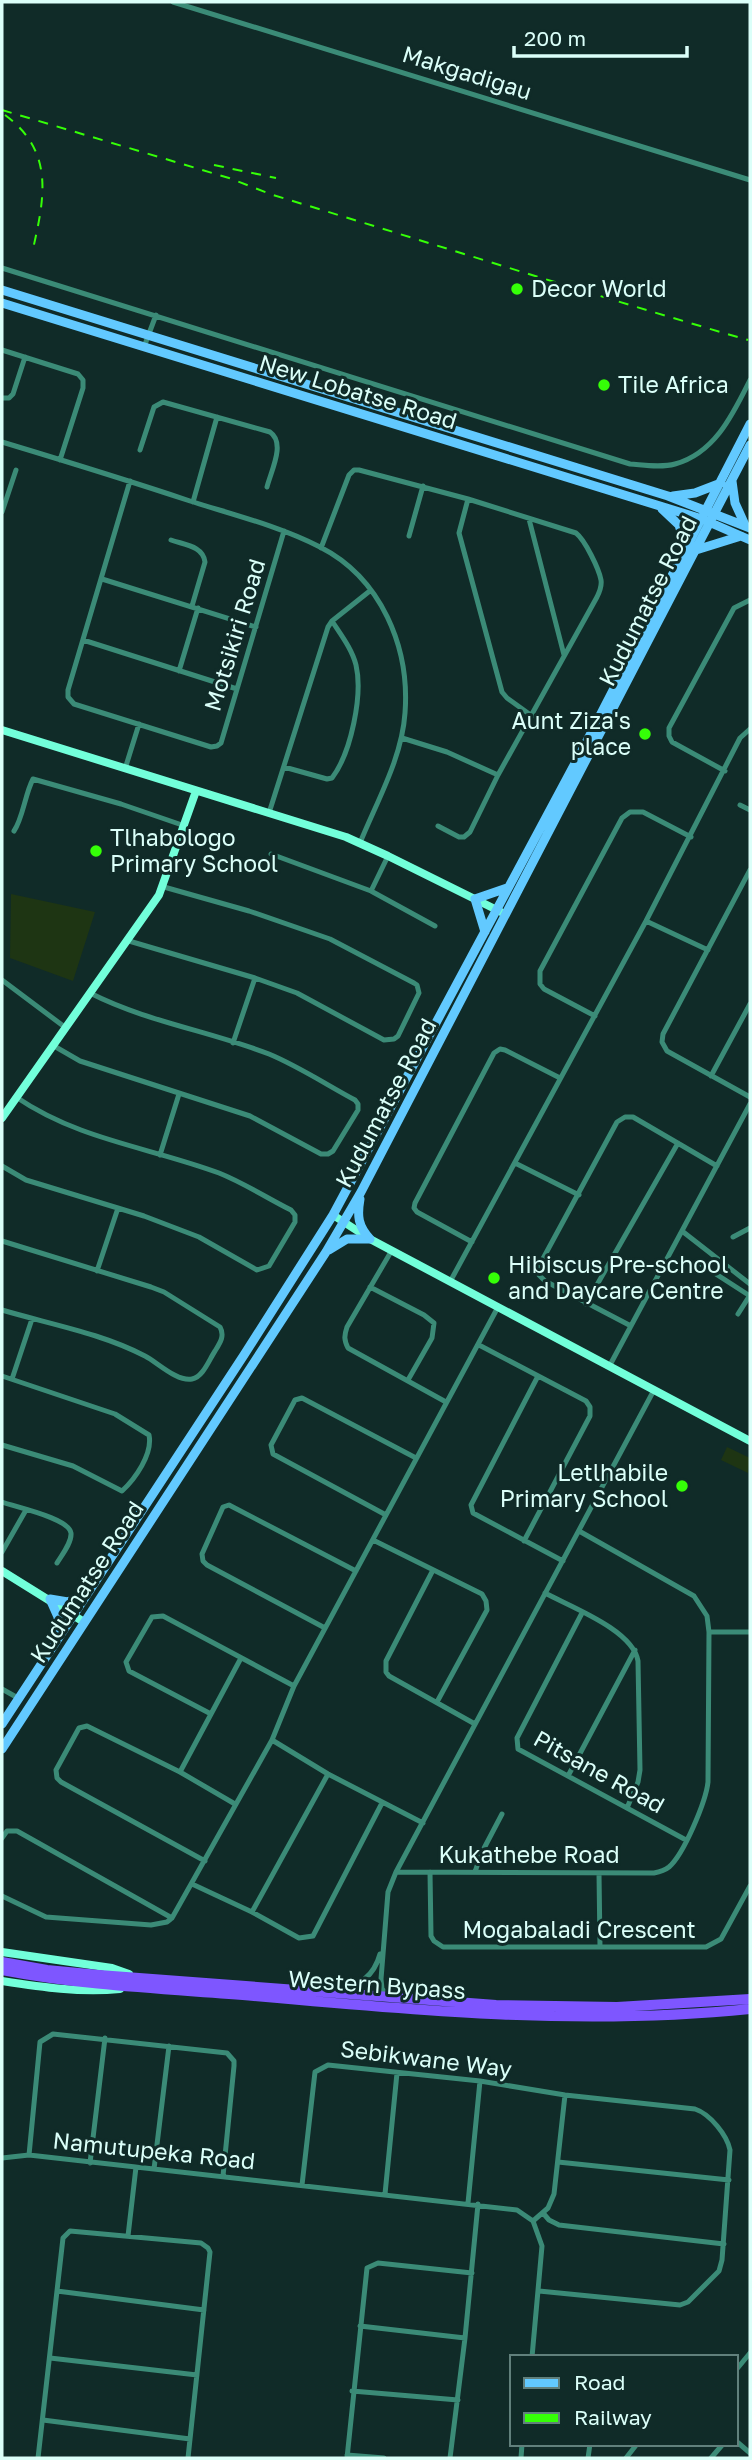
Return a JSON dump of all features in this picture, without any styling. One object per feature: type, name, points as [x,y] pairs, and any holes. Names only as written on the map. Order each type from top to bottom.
[{"type":"highway","name":"Western Bypass","points":[[2,1962],[47,1974]]},
{"type":"highway","name":"Western Bypass","points":[[2,1970],[495,2015],[618,2017],[750,2009]]},
{"type":"highway","name":"Western Bypass","points":[[138,1983],[320,1990],[496,2005],[667,2005],[750,1999]]},
{"type":"main road","points":[[2,290],[668,496],[748,526]]},
{"type":"main road","name":"New Lobatse Road","points":[[2,303],[706,521],[746,538]]},
{"type":"main road","name":"Kudumatse Road","points":[[2,1724],[333,1215],[706,521],[750,424]]},
{"type":"main road","name":"Kudumatse Road","points":[[711,511],[732,481],[750,445]]},
{"type":"main road","points":[[732,481],[735,503],[748,526]]},
{"type":"main road","points":[[668,496],[695,493],[721,483]]},
{"type":"main road","points":[[657,506],[679,525],[691,549],[746,538]]},
{"type":"main road","name":"Kudumatse Road","points":[[2,1749],[326,1252],[362,1192],[691,549]]},
{"type":"main road","points":[[485,932],[475,900],[507,888]]},
{"type":"main road","points":[[362,1192],[357,1216],[362,1230],[370,1239]]},
{"type":"main road","points":[[326,1252],[347,1239],[370,1239]]},
{"type":"main road","points":[[50,1599],[68,1602],[90,1591]]},
{"type":"main road","points":[[50,1599],[58,1617],[55,1645]]},
{"type":"street","name":"Makgadigau","points":[[173,2],[750,180]]},
{"type":"street","points":[[2,268],[630,464],[673,465],[694,456],[712,443],[730,419],[750,380]]},
{"type":"street","points":[[144,347],[156,315]]},
{"type":"street","points":[[2,350],[78,374],[83,380],[83,388],[60,460]]},
{"type":"street","points":[[2,398],[9,398],[13,394],[25,357]]},
{"type":"street","points":[[140,450],[154,407],[166,402],[270,432],[276,437],[278,445],[267,487]]},
{"type":"street","points":[[193,502],[217,417]]},
{"type":"street","points":[[2,442],[284,531],[338,558],[371,590],[386,613],[401,652],[406,681],[402,738],[360,843]]},
{"type":"street","points":[[2,512],[16,470]]},
{"type":"street","points":[[321,548],[351,472],[359,470],[468,499],[580,537],[601,577],[597,597],[498,775],[470,832],[459,837],[438,826]]},
{"type":"street","points":[[125,769],[139,724],[70,701],[68,690],[130,481]]},
{"type":"street","points":[[409,536],[423,486]]},
{"type":"street","points":[[2,488],[9,490]]},
{"type":"street","points":[[468,499],[459,533],[502,692],[506,698],[532,716]]},
{"type":"street","points":[[529,519],[564,655]]},
{"type":"street","name":"Motsikiri Road","points":[[139,724],[211,747],[221,743],[284,531]]},
{"type":"street","points":[[171,540],[200,549],[205,562],[179,671]]},
{"type":"street","points":[[102,579],[256,627]]},
{"type":"street","points":[[269,814],[325,634],[332,621],[371,590]]},
{"type":"street","points":[[725,771],[672,742],[669,728],[734,608],[750,600]]},
{"type":"street","points":[[284,768],[332,778],[353,728],[358,696],[356,664],[332,621]]},
{"type":"street","points":[[83,640],[237,689]]},
{"type":"street","points":[[450,1280],[646,921],[740,738],[750,729]]},
{"type":"street","points":[[2,730],[360,843],[506,915]]},
{"type":"street","points":[[402,738],[447,752],[498,775]]},
{"type":"street","points":[[14,831],[33,779],[121,804],[185,826]]},
{"type":"street","points":[[2,1118],[129,941],[164,887],[196,791]]},
{"type":"street","points":[[740,805],[750,810]]},
{"type":"street","points":[[595,1016],[544,989],[540,984],[540,971],[622,818],[630,812],[643,812],[691,836]]},
{"type":"street","points":[[271,854],[371,891],[435,926]]},
{"type":"street","points":[[371,891],[388,856]]},
{"type":"street","points":[[750,870],[663,1034],[662,1042],[667,1051],[750,1097]]},
{"type":"street","points":[[129,941],[297,993],[384,1040],[398,1036],[419,993],[414,983],[330,939],[249,911],[164,887]]},
{"type":"street","points":[[646,921],[708,950]]},
{"type":"street","points":[[233,1043],[254,978]]},
{"type":"street","points":[[2,980],[66,1028]]},
{"type":"street","points":[[54,1046],[80,1061],[250,1116],[321,1154],[333,1151],[358,1110],[355,1100],[270,1055],[145,1017],[90,993]]},
{"type":"street","points":[[711,1076],[750,1003]]},
{"type":"street","points":[[472,1241],[414,1208],[494,1053],[500,1049],[505,1050],[560,1078]]},
{"type":"street","points":[[160,1155],[179,1094]]},
{"type":"street","points":[[2,1166],[26,1180],[200,1237],[257,1270],[270,1266],[295,1222],[295,1215],[291,1210],[221,1174],[69,1127],[41,1114],[16,1097]]},
{"type":"street","points":[[610,1365],[750,1104]]},
{"type":"street","points":[[631,1326],[545,1281],[539,1275],[539,1266],[617,1122],[625,1117],[633,1117],[717,1166]]},
{"type":"street","points":[[586,1304],[678,1143]]},
{"type":"street","points":[[515,1163],[579,1195]]},
{"type":"street","points":[[97,1271],[118,1208]]},
{"type":"street","points":[[333,1215],[370,1239],[750,1441]]},
{"type":"street","points":[[733,1237],[750,1228]]},
{"type":"street","points":[[682,1231],[750,1284]]},
{"type":"street","points":[[2,1241],[164,1292],[220,1327],[223,1332],[222,1339],[199,1376],[190,1380],[144,1355],[101,1338],[2,1310]]},
{"type":"street","points":[[392,1250],[347,1327],[344,1338],[348,1348],[446,1402]]},
{"type":"street","points":[[702,1265],[750,1296],[738,1314]]},
{"type":"street","points":[[370,1287],[434,1323],[432,1338],[408,1380]]},
{"type":"street","points":[[2,1896],[46,1917],[151,1925],[170,1920],[272,1740],[294,1686],[498,1307]]},
{"type":"street","points":[[12,1379],[32,1319]]},
{"type":"street","points":[[479,1345],[586,1401],[590,1408],[590,1416],[524,1541]]},
{"type":"street","points":[[2,1376],[115,1414],[149,1436],[150,1441],[140,1469],[122,1491],[73,1466],[2,1445]]},
{"type":"street","points":[[538,1376],[471,1505],[473,1513],[563,1560]]},
{"type":"street","points":[[389,1997],[381,1984],[388,1892],[654,1390]]},
{"type":"street","points":[[386,1515],[273,1454],[271,1445],[295,1400],[302,1398],[416,1458]]},
{"type":"street","points":[[2,1502],[49,1516],[68,1527],[71,1534],[69,1542],[57,1563]]},
{"type":"street","points":[[325,1629],[203,1561],[202,1554],[225,1506],[229,1505],[356,1570]]},
{"type":"street","points":[[2,1552],[26,1510]]},
{"type":"street","points":[[579,1531],[694,1596],[704,1610],[709,1632],[708,1782],[704,1801],[686,1840]]},
{"type":"street","points":[[373,1540],[482,1594],[486,1601],[487,1610],[437,1702]]},
{"type":"street","points":[[433,1570],[385,1667],[390,1676],[475,1724]]},
{"type":"street","points":[[2,1571],[84,1622]]},
{"type":"street","points":[[545,1593],[621,1634],[635,1650],[638,1661],[640,1770],[627,1808]]},
{"type":"street","name":"Pitsane Road","points":[[582,1614],[545,1679],[516,1741],[518,1749],[686,1840]]},
{"type":"street","points":[[211,1714],[126,1667],[126,1662],[152,1618],[163,1616],[294,1686]]},
{"type":"street","points":[[709,1632],[750,1632]]},
{"type":"street","points":[[568,1776],[635,1650]]},
{"type":"street","points":[[180,1772],[241,1658]]},
{"type":"street","points":[[2,1689],[18,1698]]},
{"type":"street","points":[[205,1861],[57,1778],[56,1770],[82,1726],[92,1727],[235,1804]]},
{"type":"street","points":[[272,1740],[328,1774],[423,1823]]},
{"type":"street","points":[[252,1912],[328,1774]]},
{"type":"street","points":[[192,1884],[299,1938],[313,1936],[382,1803]]},
{"type":"street","points":[[475,1872],[481,1854],[502,1814]]},
{"type":"street","points":[[2,1838],[7,1831],[17,1831],[170,1920]]},
{"type":"street","name":"Kukathebe Road","points":[[397,1872],[661,1871],[671,1864],[686,1840]]},
{"type":"street","name":"Mogabaladi Crescent","points":[[430,1872],[431,1936],[443,1947],[712,1946],[722,1939],[750,1886]]},
{"type":"street","points":[[600,1873],[600,1947]]},
{"type":"street","points":[[320,1990],[347,1988],[361,1983],[377,1965],[383,1938]]},
{"type":"street","points":[[2,1952],[111,1968],[138,1983]]},
{"type":"street","points":[[2,1981],[43,1988],[100,1991],[138,1983]]},
{"type":"street","points":[[29,2155],[40,2042],[53,2034],[104,2038],[227,2053],[234,2061],[223,2176]]},
{"type":"street","points":[[90,2163],[104,2038]]},
{"type":"street","points":[[154,2169],[169,2046]]},
{"type":"street","name":"Sebikwane Way","points":[[302,2185],[315,2072],[328,2065],[480,2081],[565,2095],[695,2109],[705,2113],[730,2145],[724,2244],[719,2270],[685,2304],[540,2291]]},
{"type":"street","points":[[385,2194],[397,2073]]},
{"type":"street","points":[[468,2203],[480,2081]]},
{"type":"street","points":[[532,2355],[542,2246],[533,2221],[543,2213],[554,2194],[565,2095]]},
{"type":"street","name":"Namutupeka Road","points":[[2,2158],[29,2155],[512,2208],[533,2221]]},
{"type":"street","points":[[558,2162],[729,2180]]},
{"type":"street","points":[[128,2236],[136,2168]]},
{"type":"street","points":[[450,2458],[478,2204]]},
{"type":"street","points":[[543,2213],[559,2225],[724,2244]]},
{"type":"street","points":[[38,2458],[63,2238],[67,2232],[201,2243],[208,2248],[210,2252],[188,2458]]},
{"type":"street","points":[[384,2458],[347,2457],[365,2272],[372,2264],[472,2273]]},
{"type":"street","points":[[57,2291],[204,2310]]},
{"type":"street","points":[[360,2326],[465,2339]]},
{"type":"street","points":[[738,2368],[750,2353]]},
{"type":"street","points":[[50,2358],[197,2375]]},
{"type":"street","points":[[352,2391],[458,2400]]},
{"type":"street","points":[[43,2420],[190,2439]]},
{"type":"green space","points":[[11,894],[95,912],[73,981],[10,958]]},
{"type":"green space","points":[[727,1447],[750,1458],[748,1473],[721,1460]]},
{"type":"railway","points":[[2,110],[748,340]]},
{"type":"railway","points":[[5,115],[21,129],[39,159],[42,176],[41,211],[33,249]]},
{"type":"railway","points":[[214,165],[276,178]]},
{"type":"place","name":"Decor World","points":[[517,289]]},
{"type":"place","name":"Tile Africa","points":[[604,385]]},
{"type":"place","name":"Aunt Ziza's place","points":[[645,734]]},
{"type":"place","name":"Tlhabologo Primary School","points":[[96,851]]},
{"type":"place","name":"Hibiscus Pre-school and Daycare Centre","points":[[494,1278]]},
{"type":"place","name":"Letlhabile Primary School","points":[[682,1486]]}]
